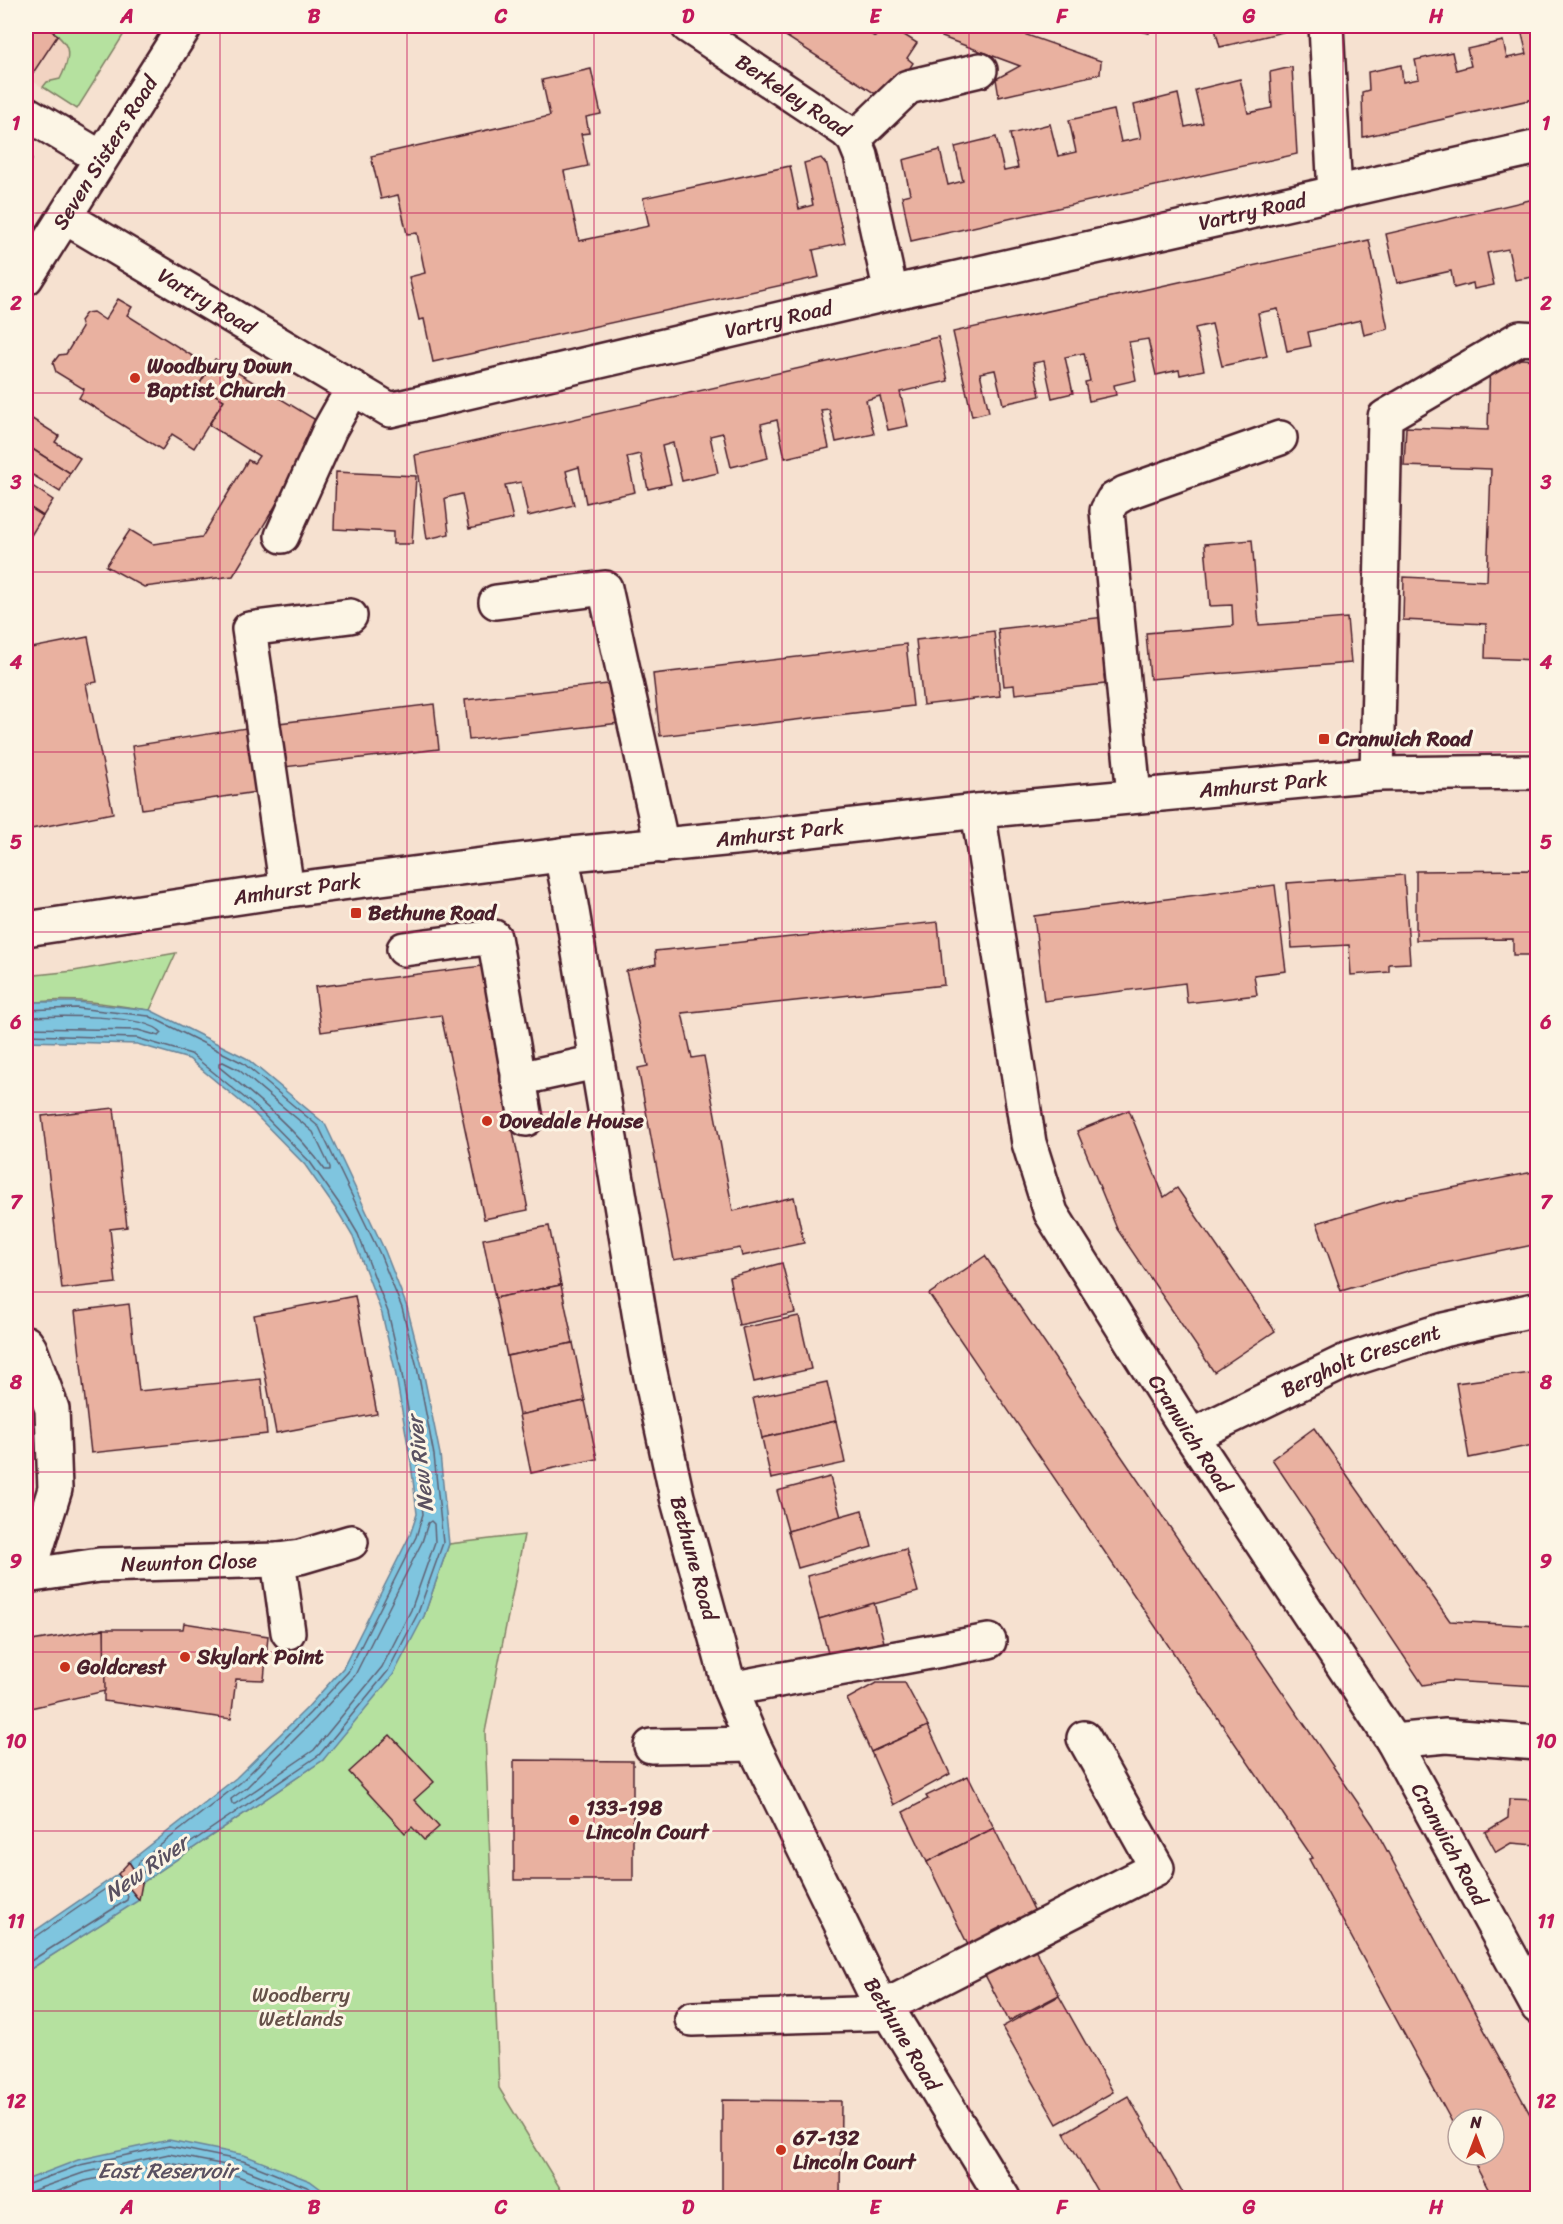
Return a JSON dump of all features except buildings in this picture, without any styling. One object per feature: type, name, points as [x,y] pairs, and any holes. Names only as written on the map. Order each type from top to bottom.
[{"type":"main road","name":"Seven Sisters Road","points":[[26,278],[100,157],[185,26]]},
{"type":"main road","name":"Berkeley Road","points":[[688,26],[846,131],[854,139],[861,156],[891,293]]},
{"type":"main road","points":[[1326,26],[1335,194]]},
{"type":"main road","points":[[854,139],[908,87],[980,70]]},
{"type":"main road","points":[[26,113],[100,157]]},
{"type":"main road","name":"Vartry Road","points":[[65,217],[390,410],[891,293],[1538,147]]},
{"type":"main road","points":[[1377,774],[1385,417],[1520,338],[1538,339]]},
{"type":"main road","points":[[282,536],[330,429],[353,388]]},
{"type":"main road","points":[[1134,796],[1107,511],[1113,500],[1125,494],[1280,438]]},
{"type":"main road","points":[[496,602],[605,588],[662,846]]},
{"type":"main road","points":[[287,890],[249,629],[350,616]]},
{"type":"main road","name":"Amhurst Park","points":[[26,929],[287,890],[561,855],[662,846],[978,810],[1377,774],[1538,772]]},
{"type":"main road","name":"Cranwich Road","points":[[978,810],[1029,1143],[1051,1214],[1191,1436],[1393,1741],[1538,2007]]},
{"type":"main road","name":"Bethune Road","points":[[561,855],[646,1356],[677,1497],[730,1689],[753,1744],[886,2011],[1003,2199]]},
{"type":"main road","points":[[404,949],[494,937],[526,1119]]},
{"type":"main road","points":[[518,1079],[596,1062]]},
{"type":"main road","name":"Bergholt Crescent","points":[[1191,1436],[1346,1361],[1443,1330],[1538,1309]]},
{"type":"main road","points":[[26,1343],[52,1409],[55,1489],[27,1576]]},
{"type":"main road","name":"Newnton Close","points":[[27,1576],[99,1564],[278,1560],[300,1557],[351,1542]]},
{"type":"main road","points":[[278,1560],[288,1632]]},
{"type":"main road","points":[[730,1689],[989,1641]]},
{"type":"main road","points":[[1393,1741],[1446,1736],[1538,1743]]},
{"type":"main road","points":[[692,2019],[886,2011],[1157,1868],[1084,1738]]},
{"type":"main road","points":[[651,1746],[753,1744]]},
{"type":"shaded area","points":[[26,26],[129,26],[77,109],[26,77]]},
{"type":"green space","points":[[44,26],[129,26],[77,109],[43,87],[47,82],[60,79],[65,69],[68,53],[64,42]]},
{"type":"green space","points":[[176,953],[150,1010],[57,1000],[26,1004],[26,976],[74,971]]},
{"type":"green space","name":"Woodberry Wetlands","points":[[524,1535],[485,1732],[499,2088],[566,2198],[26,2198],[26,1972],[138,1900],[142,1883],[323,1760],[424,1616],[449,1544]]},
{"type":"water","name":"New River","points":[[76,1002],[150,1010],[246,1058],[325,1124],[385,1251],[407,1307],[440,1454],[449,1544],[424,1616],[393,1675],[323,1760],[142,1883],[129,1862],[236,1778],[306,1709],[343,1668],[410,1535],[417,1514],[411,1463],[395,1370],[382,1314],[353,1237],[305,1165],[253,1112],[189,1059],[137,1044],[26,1041],[26,1004]]},
{"type":"water","points":[[118,1874],[139,1900],[26,1972],[26,1937]]},
{"type":"water","name":"East Reservoir","points":[[169,2140],[244,2155],[310,2181],[333,2198],[26,2198],[26,2180],[78,2160]]},
{"type":"place","name":"Woodbury Down Baptist Church","points":[[135,378]]},
{"type":"place","name":"Cranwich Road","points":[[1324,739]]},
{"type":"place","name":"Bethune Road","points":[[356,913]]},
{"type":"place","name":"Dovedale House","points":[[487,1121]]},
{"type":"place","name":"Skylark Point","points":[[185,1657]]},
{"type":"place","name":"Goldcrest","points":[[65,1667]]},
{"type":"place","name":"133-198 Lincoln Court","points":[[574,1820]]},
{"type":"place","name":"67-132 Lincoln Court","points":[[781,2150]]}]
